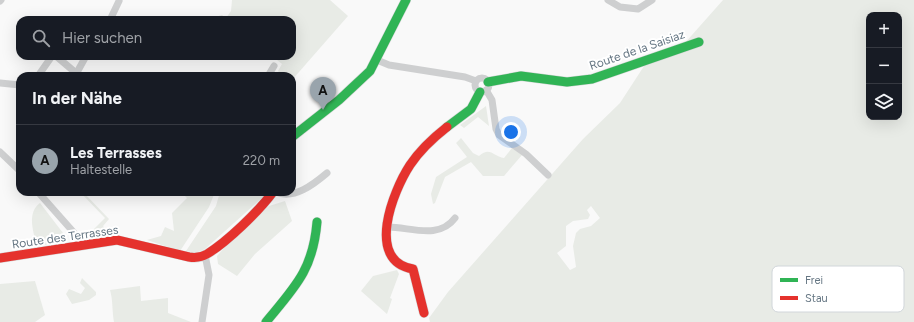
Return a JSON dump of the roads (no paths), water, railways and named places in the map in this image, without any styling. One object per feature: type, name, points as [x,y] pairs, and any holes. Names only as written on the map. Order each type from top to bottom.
[{"type":"street","points":[[296,134],[347,93],[370,71],[377,60],[406,0]]},
{"type":"street","points":[[608,0],[620,7],[638,9],[652,0]]},
{"type":"street","points":[[112,16],[119,1]]},
{"type":"street","name":"Route de la Saisiaz","points":[[485,88],[521,76],[567,82],[594,79],[635,63],[699,42]]},
{"type":"street","points":[[41,72],[49,60]]},
{"type":"street","points":[[60,60],[74,72]]},
{"type":"street","points":[[77,72],[84,60]]},
{"type":"street","points":[[377,60],[389,65],[465,77],[476,81],[482,78],[485,88],[492,100],[496,129],[499,135],[526,154],[548,175]]},
{"type":"street","points":[[270,72],[274,66]]},
{"type":"street","points":[[476,81],[475,88],[485,88]]},
{"type":"street","points":[[0,83],[16,85]]},
{"type":"street","points":[[424,313],[413,269],[399,266],[390,257],[387,246],[390,209],[394,194],[410,165],[436,136],[472,110],[485,88]]},
{"type":"street","points":[[0,152],[16,168]]},
{"type":"street","points":[[296,192],[327,173]]},
{"type":"street","points":[[43,196],[84,244]]},
{"type":"street","points":[[202,322],[209,275],[205,255],[265,203],[270,196]]},
{"type":"street","points":[[388,227],[436,231],[446,227],[455,218]]},
{"type":"street","points":[[266,322],[294,289],[308,268],[316,245],[316,222]]},
{"type":"street","name":"Route des Terrasses","points":[[0,258],[84,244],[125,241],[189,257],[205,255]]},
{"type":"place","name":"Les Terrasses","points":[[323,110]]}]
